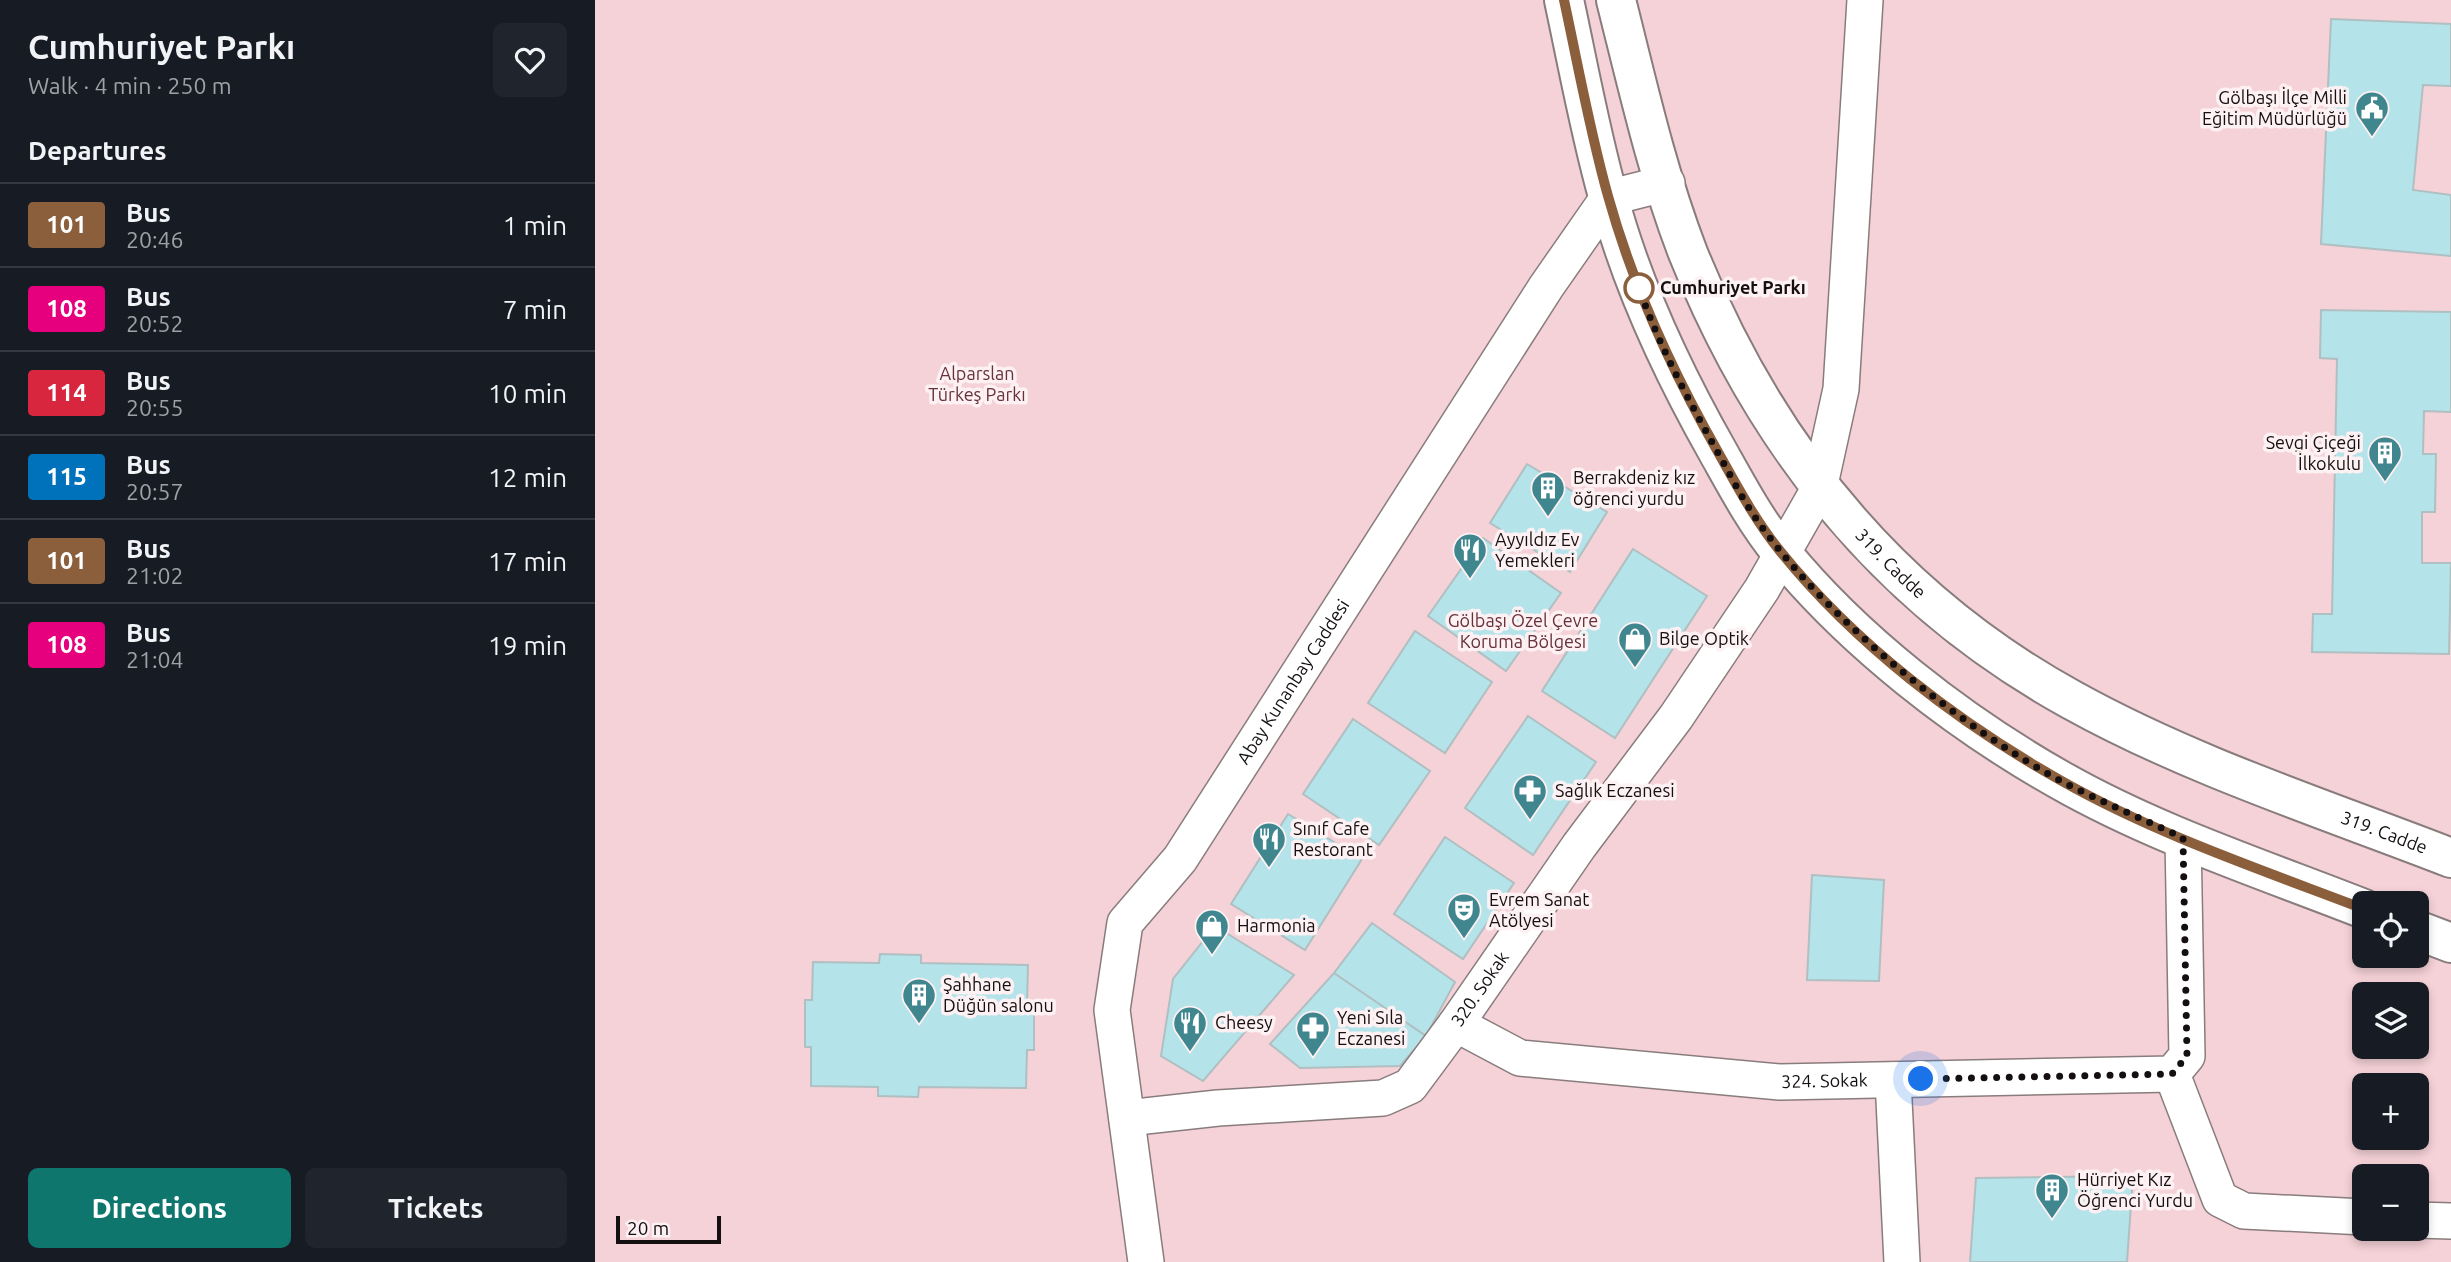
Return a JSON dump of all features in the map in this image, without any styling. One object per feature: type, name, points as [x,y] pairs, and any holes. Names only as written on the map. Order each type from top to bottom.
[{"type":"street","points":[[1564,0],[1608,198],[1645,307],[1690,402],[1754,516],[1782,553],[1850,624],[1912,678],[1968,721],[2062,781],[2183,838],[2352,904]]},
{"type":"street","name":"319. Cadde","points":[[1616,0],[1645,114],[1688,251],[1739,364],[1819,489],[1907,583],[1988,650],[2073,701],[2165,745],[2451,858]]},
{"type":"street","name":"320. Sokak","points":[[1127,1118],[1218,1108],[1383,1098],[1410,1086],[1579,846],[1676,717],[1782,553],[1819,489],[1841,390],[1865,0]]},
{"type":"street","points":[[1608,198],[1667,183]]},
{"type":"street","name":"Abay Kunanbay Caddesi","points":[[1146,1262],[1112,1010],[1125,923],[1180,859],[1546,287],[1608,198]]},
{"type":"street","points":[[2183,838],[2187,1056],[2172,1074],[2220,1199],[2244,1211],[2352,1216]]},
{"type":"street","points":[[2429,935],[2451,943]]},
{"type":"street","name":"324. Sokak","points":[[1456,1024],[1520,1058],[1780,1082],[2172,1074]]},
{"type":"street","points":[[1893,1080],[1902,1262]]},
{"type":"street","points":[[2429,1221],[2451,1222]]},
{"type":"green space","name":"Gölbaşı Özel Çevre Koruma Bölgesi","points":[[595,0],[2451,0],[2451,1262],[595,1262]]},
{"type":"building","name":"Gölbaşı İlçe Milli Eğitim Müdürlüğü","points":[[2331,19],[2451,24],[2451,86],[2423,85],[2413,190],[2451,195],[2451,256],[2321,244]]},
{"type":"building","name":"Sevgi Çiçeği İlkokulu","points":[[2321,310],[2451,312],[2451,412],[2424,411],[2423,454],[2436,454],[2435,512],[2422,512],[2422,563],[2451,563],[2449,654],[2312,652],[2313,614],[2332,614],[2337,359],[2320,358]]},
{"type":"building","name":"Berrakdeniz kız öğrenci yurdu","points":[[1527,464],[1607,512],[1570,572],[1490,523]]},
{"type":"building","points":[[1483,538],[1561,593],[1506,671],[1428,616]]},
{"type":"building","points":[[1633,549],[1707,596],[1615,738],[1542,691]]},
{"type":"building","points":[[1415,631],[1492,682],[1445,753],[1368,703]]},
{"type":"building","points":[[1528,716],[1596,762],[1533,855],[1465,808]]},
{"type":"building","points":[[1353,719],[1430,771],[1379,845],[1303,794]]},
{"type":"building","points":[[1288,814],[1362,859],[1305,950],[1231,904]]},
{"type":"building","points":[[1445,837],[1514,883],[1463,959],[1394,914]]},
{"type":"building","points":[[1812,875],[1884,880],[1879,981],[1807,980]]},
{"type":"building","points":[[1372,923],[1455,982],[1426,1036],[1334,973]]},
{"type":"building","points":[[1215,926],[1294,975],[1203,1081],[1161,1056],[1173,979]]},
{"type":"building","name":"Şahhane Düğün salonu","points":[[880,954],[921,955],[921,963],[1028,965],[1027,1003],[1034,1003],[1034,1050],[1027,1050],[1026,1088],[919,1087],[918,1097],[878,1096],[878,1087],[811,1086],[811,1047],[805,1047],[805,1000],[812,1000],[813,962],[879,963]]},
{"type":"building","points":[[1334,973],[1426,1036],[1400,1066],[1300,1068],[1270,1044]]},
{"type":"building","name":"Hürriyet Kız Öğrenci Yurdu","points":[[2133,1176],[2127,1262],[1970,1262],[1976,1178]]},
{"type":"bus line","name":"101","points":[[1564,0],[1608,198],[1645,307],[1690,402],[1754,516],[1782,553],[1850,624],[1912,678],[2008,748],[2062,781],[2183,838],[2352,904]]},
{"type":"place","name":"Gölbaşı İlçe Milli Eğitim Müdürlüğü","points":[[2372,138]]},
{"type":"place","name":"Cumhuriyet Parkı","points":[[1639,288]]},
{"type":"place","name":"Sevgi Çiçeği İlkokulu","points":[[2385,483]]},
{"type":"place","name":"Berrakdeniz kız öğrenci yurdu","points":[[1548,518]]},
{"type":"place","name":"Ayyıldız Ev Yemekleri","points":[[1470,580]]},
{"type":"place","name":"Bilge Optik","points":[[1635,669]]},
{"type":"place","name":"Sağlık Eczanesi","points":[[1530,821]]},
{"type":"place","name":"Sınıf Cafe Restorant","points":[[1269,869]]},
{"type":"place","name":"Evrem Sanat Atölyesi","points":[[1464,940]]},
{"type":"place","name":"Harmonia","points":[[1212,956]]},
{"type":"place","name":"Şahhane Düğün salonu","points":[[919,1025]]},
{"type":"place","name":"Cheesy","points":[[1190,1053]]},
{"type":"place","name":"Yeni Sıla Eczanesi","points":[[1313,1058]]},
{"type":"place","name":"Hürriyet Kız Öğrenci Yurdu","points":[[2052,1220]]},
{"type":"route","points":[[1639,288],[1638,285],[1645,307],[1690,402],[1754,516],[1782,553],[1850,624],[1912,678],[2008,748],[2062,781],[2183,838],[2187,1056],[2172,1074],[1921,1079]]},
{"type":"park label","name":"Alparslan Türkeş Parkı","points":[[977,384]]}]
